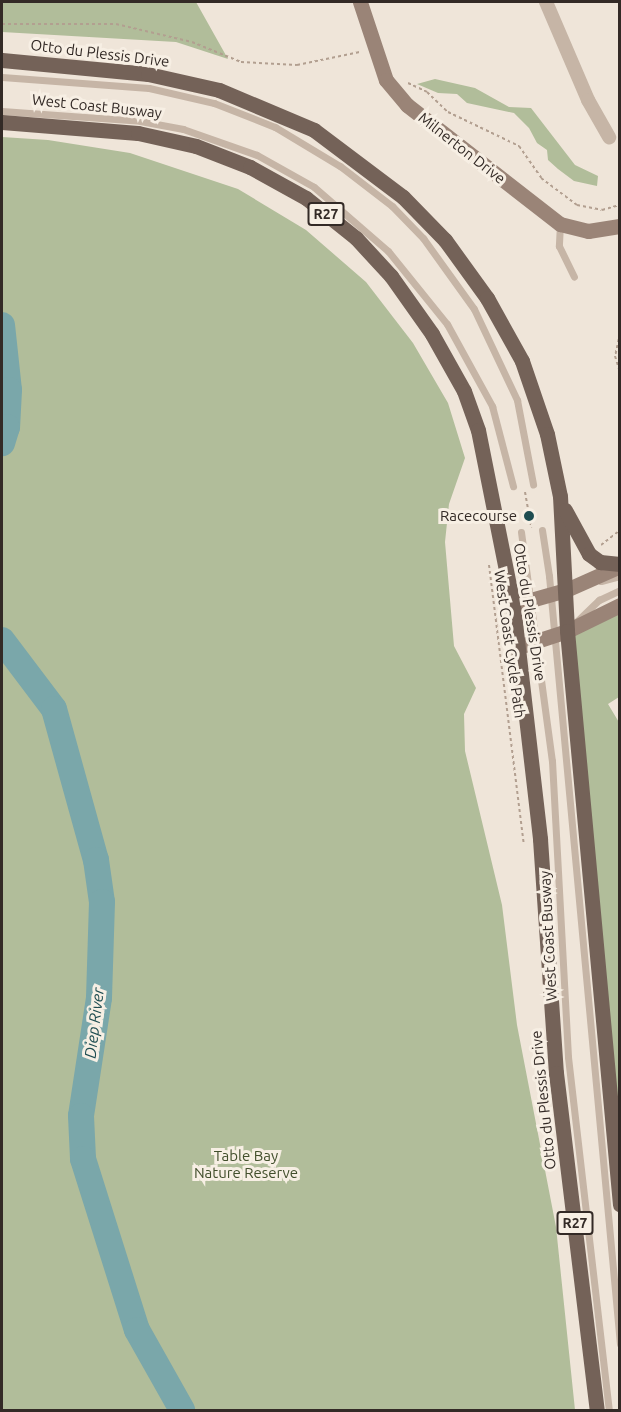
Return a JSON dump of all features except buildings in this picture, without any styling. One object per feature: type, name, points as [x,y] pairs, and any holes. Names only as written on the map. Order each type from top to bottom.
[{"type":"main road","name":"Otto du Plessis Drive","points":[[2,60],[148,74],[219,90],[314,130],[404,197],[452,249],[487,298],[522,361],[544,423],[560,496],[566,590],[560,633],[620,1205]]},
{"type":"main road","name":"Otto du Plessis Drive","points":[[2,122],[38,118],[138,133],[196,146],[250,167],[306,198],[356,238],[391,276],[432,334],[464,391],[478,430],[520,603],[518,647],[540,839],[556,1073],[597,1410]]},
{"type":"main road","points":[[560,496],[570,524],[589,554],[600,562],[620,565]]},
{"type":"street","name":"Milnerton Drive","points":[[360,2],[386,80],[407,105],[560,224],[588,231],[620,226]]},
{"type":"street","points":[[546,2],[588,100],[609,137]]},
{"type":"street","points":[[520,603],[566,590],[620,565]]},
{"type":"street","points":[[518,647],[560,633],[620,605]]},
{"type":"lane","name":"West Coast Busway","points":[[2,76],[148,88],[214,103],[275,127],[306,144],[392,206],[423,238],[474,309],[517,400],[533,484]]},
{"type":"lane","name":"West Coast Busway","points":[[2,111],[38,118],[140,121],[183,129],[257,155],[314,187],[388,251],[447,324],[492,406],[513,486]]},
{"type":"lane","points":[[560,224],[560,246],[574,277]]},
{"type":"lane","points":[[542,530],[550,594],[560,633],[620,1344]]},
{"type":"lane","name":"West Coast Busway","points":[[521,532],[520,603],[536,640],[552,761],[568,1057],[609,1410]]},
{"type":"lane","points":[[566,590],[620,576]]},
{"type":"lane","points":[[560,633],[599,600],[620,590]]},
{"type":"path","points":[[2,24],[116,24],[192,42],[241,62],[297,65],[367,50]]},
{"type":"path","points":[[402,78],[428,92],[448,112],[519,146],[541,178],[577,205],[602,210],[620,205]]},
{"type":"path","points":[[620,333],[615,356],[620,372]]},
{"type":"path","points":[[598,549],[620,530]]},
{"type":"path","name":"West Coast Cycle Path","points":[[488,561],[525,853]]},
{"type":"green space","points":[[2,2],[196,2],[228,59],[176,42],[2,32]]},
{"type":"green space","points":[[435,79],[475,88],[509,107],[531,108],[575,165],[598,176],[597,186],[574,181],[558,169],[548,160],[547,150],[537,143],[529,128],[514,113],[467,103],[457,94],[438,93],[417,84]]},
{"type":"green space","name":"Table Bay Nature Reserve","points":[[2,137],[48,140],[130,153],[238,189],[306,230],[366,282],[413,343],[448,403],[465,458],[449,504],[445,542],[454,646],[476,688],[464,714],[465,751],[502,905],[517,1025],[556,1227],[575,1410],[2,1410]]},
{"type":"green space","points":[[619,605],[619,697],[608,704],[620,724],[619,1205],[567,631]]},
{"type":"waterway","name":"Diep River","points":[[2,325],[9,390],[7,427],[2,443]]},
{"type":"waterway","name":"Diep River","points":[[2,640],[54,709],[96,860],[102,902],[99,998],[81,1116],[83,1159],[137,1330],[182,1410]]},
{"type":"place","name":"Racecourse","points":[[529,516]]}]
